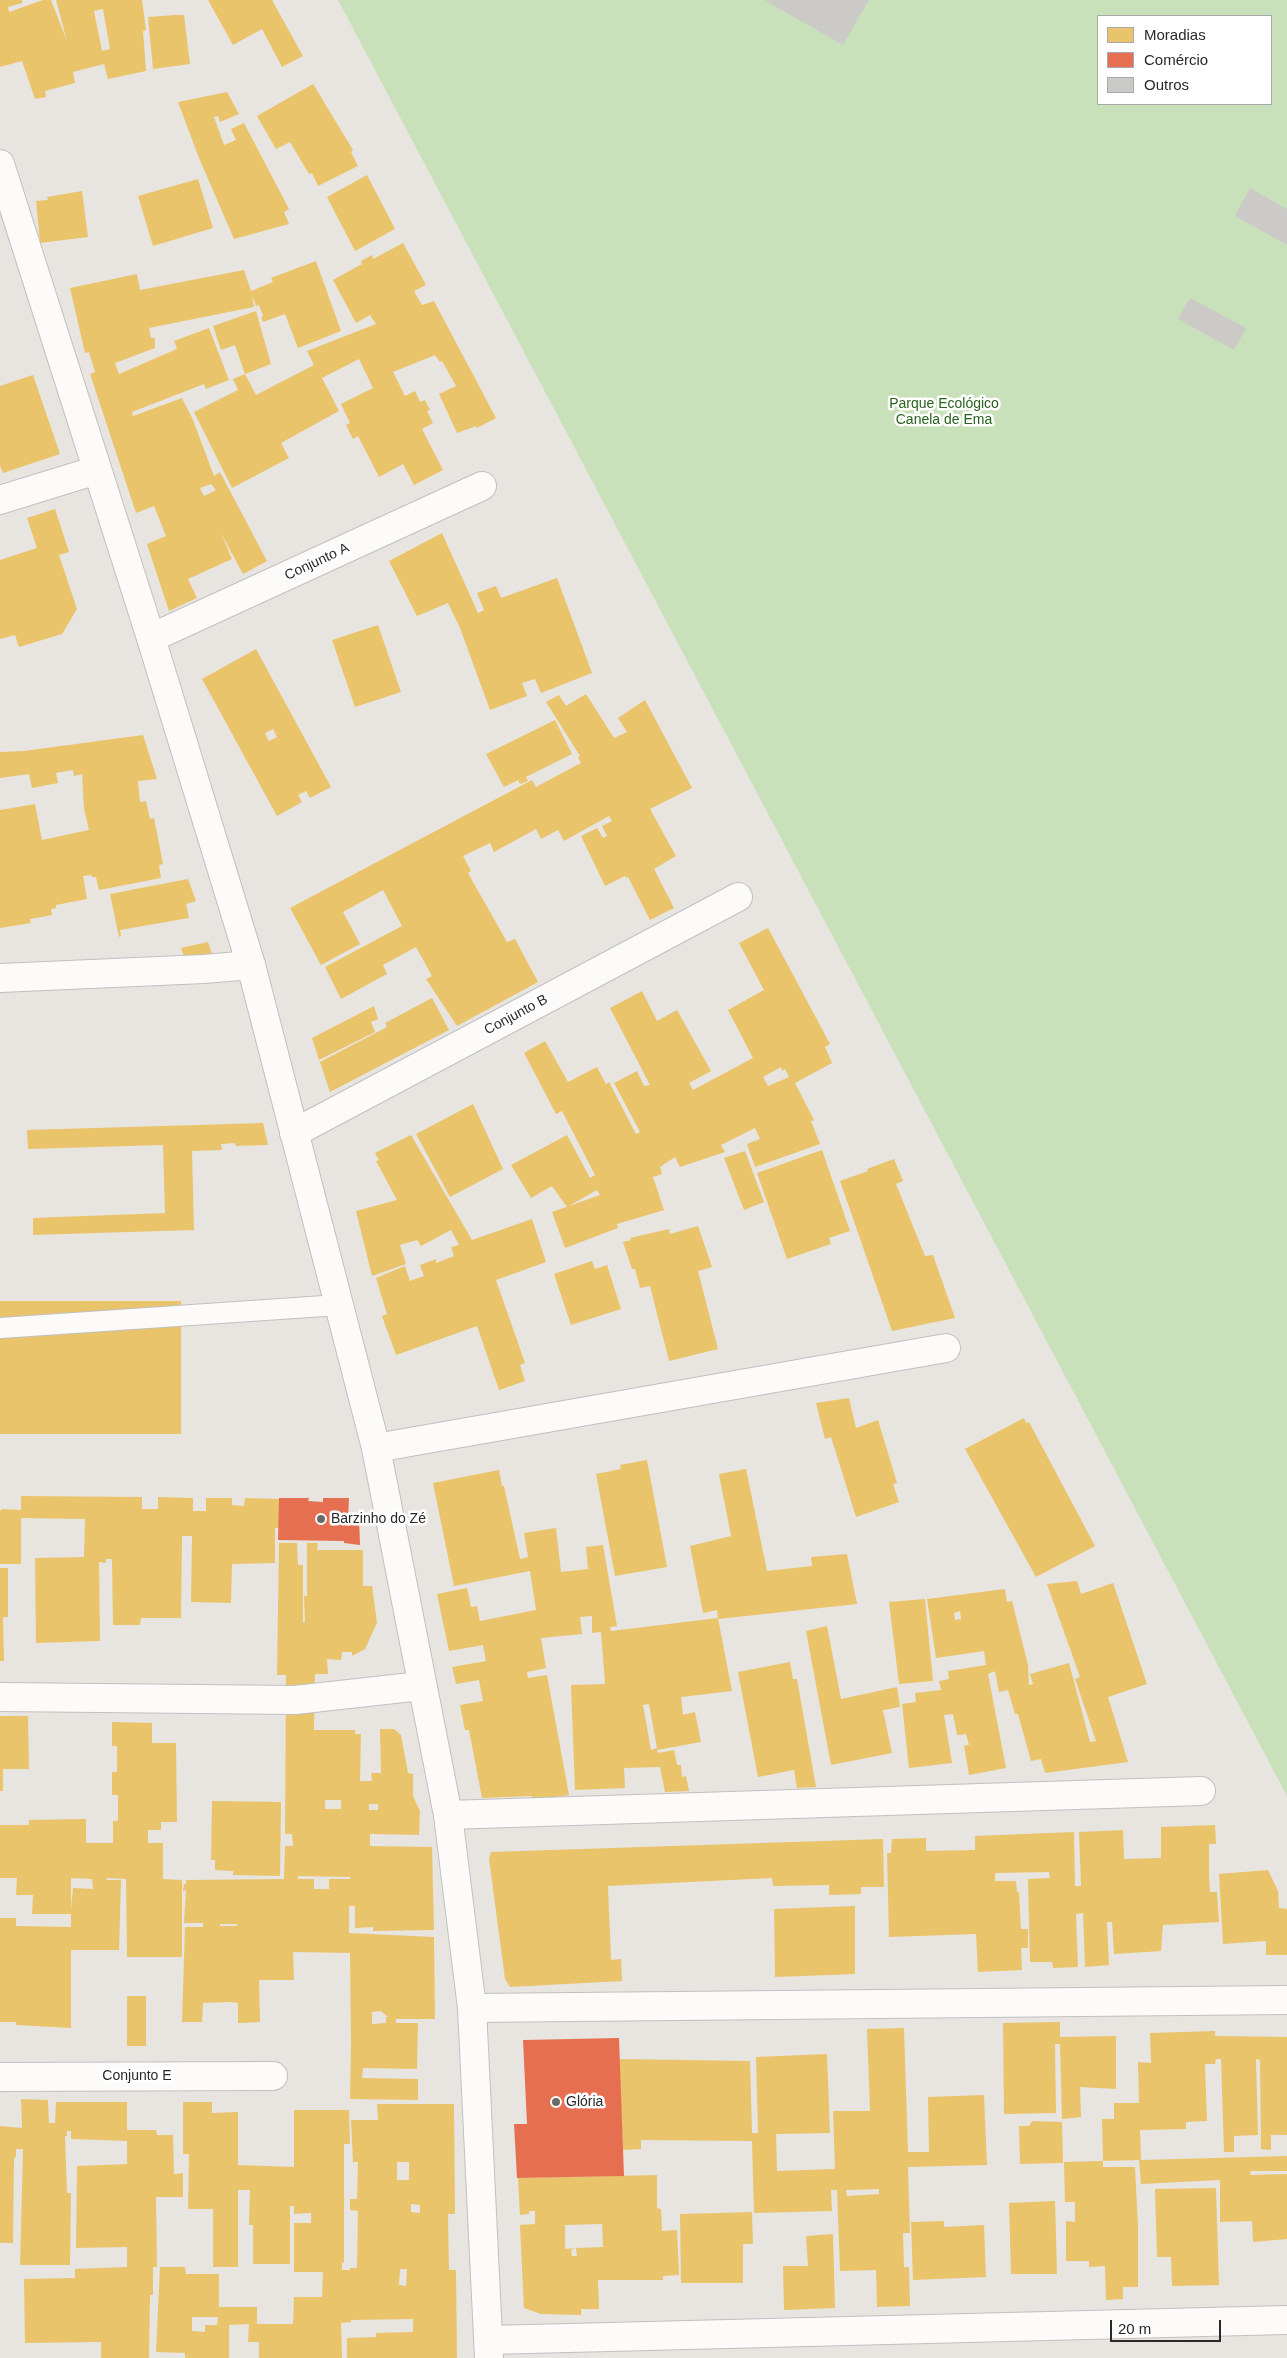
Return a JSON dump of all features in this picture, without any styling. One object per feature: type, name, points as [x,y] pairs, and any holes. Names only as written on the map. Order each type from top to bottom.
[{"type":"street","points":[[0,164],[151,638],[251,965],[376,1448],[421,1686],[448,1815],[472,2008],[489,2349],[1287,2320]]},
{"type":"street","points":[[0,500],[97,470]]},
{"type":"street","name":"Conjunto A","points":[[151,638],[482,486]]},
{"type":"street","name":"Conjunto B","points":[[294,1133],[738,897]]},
{"type":"street","points":[[0,978],[204,969],[251,965]]},
{"type":"street","points":[[376,1448],[946,1348]]},
{"type":"street","points":[[0,1697],[295,1700],[421,1686]]},
{"type":"street","points":[[448,1815],[1201,1791]]},
{"type":"street","points":[[472,2008],[1287,2000]]},
{"type":"street","name":"Conjunto E","points":[[0,2077],[273,2076]]},
{"type":"lane","points":[[0,1328],[339,1305]]},
{"type":"green space","name":"Parque Ecológico Canela de Ema","points":[[338,0],[1287,0],[1287,1796]]},
{"type":"building: Moradias","points":[[0,0],[22,0],[22,3],[8,7],[9,12],[43,0],[51,0],[67,41],[56,0],[142,0],[146,30],[143,31],[146,71],[108,79],[104,64],[73,72],[75,83],[45,91],[46,97],[35,99],[22,61],[0,67]],"holes":[[[103,9],[110,49],[102,51],[94,11]]]},
{"type":"building: Moradias","points":[[208,0],[272,0],[303,56],[282,67],[262,29],[233,45]]},
{"type":"building: Moradias","points":[[184,15],[190,64],[153,69],[148,17]]},
{"type":"building: Moradias","points":[[313,84],[353,150],[351,152],[358,166],[318,186],[312,173],[309,174],[290,142],[276,149],[257,116]]},
{"type":"building: Moradias","points":[[227,92],[239,114],[220,122],[218,116],[214,117],[224,145],[236,140],[231,129],[244,123],[289,209],[284,212],[289,224],[234,239],[199,158],[178,102]]},
{"type":"building: Moradias","points":[[367,175],[395,229],[355,251],[327,197]]},
{"type":"building: Moradias","points":[[198,179],[213,228],[153,246],[138,196]]},
{"type":"building: Moradias","points":[[82,191],[88,237],[40,243],[36,201],[48,200],[47,197]]},
{"type":"building: Moradias","points":[[403,243],[426,285],[414,291],[422,305],[434,301],[496,418],[477,428],[476,426],[457,433],[439,394],[456,386],[442,361],[440,362],[435,355],[393,372],[405,396],[415,391],[420,402],[425,400],[430,410],[427,411],[433,423],[422,429],[443,470],[414,485],[403,464],[379,477],[358,436],[353,439],[346,425],[350,423],[341,404],[373,388],[359,359],[322,378],[339,411],[281,443],[289,458],[232,488],[194,412],[238,390],[233,379],[245,374],[256,395],[314,365],[307,351],[376,324],[370,315],[356,323],[333,280],[362,264],[361,261],[372,255],[373,259]]},
{"type":"building: Moradias","points":[[316,261],[341,331],[298,348],[285,314],[263,322],[259,305],[256,306],[252,295],[254,307],[149,328],[151,338],[155,338],[155,348],[115,363],[119,374],[177,349],[174,341],[209,328],[229,380],[206,389],[204,384],[132,412],[133,416],[182,398],[193,420],[214,476],[220,472],[267,561],[243,574],[221,533],[232,559],[188,579],[197,598],[169,611],[147,544],[166,536],[154,506],[136,513],[90,374],[95,372],[89,352],[85,353],[70,288],[137,274],[140,290],[244,270],[251,291],[273,282],[271,278]],"holes":[[[211,484],[216,490],[204,496],[200,488]]]},
{"type":"building: Moradias","points":[[256,311],[271,364],[245,374],[235,345],[221,350],[213,326]]},
{"type":"building: Moradias","points":[[33,375],[60,454],[3,473],[0,466],[0,386]]},
{"type":"building: Moradias","points":[[55,509],[69,552],[59,555],[77,609],[62,634],[19,647],[15,635],[0,639],[0,560],[37,548],[27,518]]},
{"type":"building: Moradias","points":[[442,533],[478,613],[484,610],[477,593],[496,586],[501,598],[557,578],[592,673],[541,693],[535,679],[522,683],[527,696],[490,710],[460,628],[448,603],[417,616],[389,561]]},
{"type":"building: Moradias","points":[[378,625],[401,692],[355,707],[332,640]]},
{"type":"building: Moradias","points":[[256,649],[331,787],[310,798],[306,791],[298,795],[302,802],[277,816],[202,679]],"holes":[[[273,729],[277,737],[269,741],[265,733]]]},
{"type":"building: Moradias","points":[[586,694],[614,738],[627,732],[618,718],[645,700],[692,788],[650,809],[676,856],[654,869],[674,908],[650,920],[628,877],[626,878],[625,876],[605,886],[581,836],[597,828],[603,838],[607,836],[602,826],[612,821],[609,816],[564,841],[558,830],[541,839],[536,829],[494,852],[490,843],[463,856],[471,871],[468,873],[507,942],[515,939],[538,982],[457,1026],[426,979],[432,976],[416,947],[383,965],[387,974],[341,999],[325,967],[402,926],[383,890],[343,912],[360,944],[321,965],[290,908],[532,780],[536,787],[581,763],[578,757],[580,756],[546,702],[559,695],[566,706]]},
{"type":"building: Moradias","points":[[555,720],[572,754],[526,777],[528,781],[520,784],[518,780],[504,787],[486,754]]},
{"type":"building: Moradias","points":[[143,735],[157,779],[138,781],[140,802],[146,801],[150,819],[154,818],[163,864],[159,865],[161,878],[99,890],[96,877],[91,875],[83,876],[87,899],[56,905],[56,908],[51,909],[52,915],[30,919],[31,923],[0,928],[0,810],[35,804],[42,840],[89,830],[84,809],[82,774],[74,776],[73,770],[56,773],[58,783],[32,788],[29,774],[0,778],[0,752],[24,751]]},
{"type":"building: Moradias","points":[[188,879],[196,901],[186,904],[189,918],[120,930],[121,936],[119,937],[110,894]]},
{"type":"building: Moradias","points":[[768,928],[830,1044],[825,1047],[832,1063],[795,1083],[814,1120],[811,1121],[820,1144],[755,1167],[747,1144],[760,1139],[755,1128],[721,1145],[725,1152],[680,1167],[675,1157],[660,1167],[662,1174],[653,1177],[664,1210],[617,1224],[618,1228],[565,1248],[552,1212],[567,1207],[552,1186],[531,1198],[511,1165],[567,1135],[590,1178],[595,1175],[562,1111],[556,1114],[524,1053],[545,1041],[568,1082],[597,1067],[606,1084],[609,1082],[636,1134],[640,1132],[614,1083],[637,1071],[644,1086],[650,1085],[610,1008],[642,991],[657,1021],[677,1010],[711,1071],[689,1083],[693,1090],[753,1058],[728,1010],[764,990],[739,943]],"holes":[[[781,1067],[782,1071],[785,1069],[789,1077],[768,1086],[763,1077]],[[597,1190],[600,1195],[568,1206]]]},
{"type":"building: Moradias","points":[[208,942],[213,957],[186,962],[181,948]]},
{"type":"building: Moradias","points":[[432,998],[449,1030],[330,1092],[320,1062],[387,1027],[385,1023]]},
{"type":"building: Moradias","points":[[374,1006],[378,1019],[371,1022],[375,1032],[319,1060],[312,1038]]},
{"type":"building: Moradias","points":[[473,1104],[503,1169],[450,1197],[416,1134]]},
{"type":"building: Moradias","points":[[263,1123],[268,1145],[236,1146],[235,1143],[221,1144],[222,1150],[192,1151],[194,1230],[33,1235],[33,1218],[165,1213],[163,1145],[28,1149],[27,1130]]},
{"type":"building: Moradias","points":[[411,1135],[472,1240],[532,1219],[546,1262],[496,1280],[525,1363],[520,1365],[525,1381],[499,1390],[477,1326],[396,1355],[382,1316],[387,1314],[376,1278],[405,1266],[410,1281],[424,1276],[420,1265],[436,1259],[436,1263],[454,1256],[451,1247],[459,1245],[451,1230],[421,1246],[417,1240],[400,1245],[406,1264],[372,1276],[356,1211],[397,1200],[376,1161],[379,1160],[375,1153]]},
{"type":"building: Moradias","points":[[822,1150],[850,1231],[829,1238],[831,1244],[787,1259],[757,1173]]},
{"type":"building: Moradias","points":[[745,1151],[764,1202],[744,1210],[724,1158]]},
{"type":"building: Moradias","points":[[894,1159],[903,1181],[896,1184],[925,1256],[933,1255],[955,1318],[892,1331],[840,1181]]},
{"type":"building: Moradias","points":[[698,1226],[712,1267],[698,1271],[718,1349],[669,1361],[650,1286],[640,1288],[635,1269],[632,1269],[623,1242],[631,1240],[630,1238],[669,1229],[670,1234]]},
{"type":"building: Moradias","points":[[592,1261],[595,1269],[607,1265],[621,1309],[571,1325],[554,1274]]},
{"type":"building: Moradias","points":[[0,1301],[181,1301],[181,1434],[0,1434]]},
{"type":"building: Moradias","points":[[849,1398],[856,1428],[878,1420],[897,1483],[893,1484],[899,1502],[856,1517],[831,1437],[825,1439],[816,1403]]},
{"type":"building: Moradias","points":[[1024,1418],[1026,1423],[1029,1422],[1095,1546],[1036,1577],[965,1449]]},
{"type":"building: Moradias","points":[[647,1460],[667,1567],[615,1576],[596,1474],[621,1469],[620,1465]]},
{"type":"building: Moradias","points":[[746,1469],[767,1571],[812,1566],[811,1557],[847,1554],[857,1604],[718,1619],[717,1610],[703,1613],[690,1546],[731,1536],[719,1474]]},
{"type":"building: Moradias","points":[[499,1470],[520,1559],[528,1557],[524,1533],[556,1528],[561,1572],[588,1569],[586,1547],[603,1545],[617,1626],[610,1627],[611,1631],[718,1618],[732,1691],[681,1697],[683,1715],[695,1712],[701,1742],[657,1750],[658,1753],[674,1750],[677,1765],[681,1765],[682,1777],[686,1776],[689,1791],[665,1792],[660,1767],[624,1768],[625,1788],[575,1790],[571,1685],[605,1684],[601,1632],[592,1633],[592,1616],[580,1617],[582,1634],[541,1638],[546,1668],[527,1672],[528,1678],[547,1675],[569,1795],[532,1801],[532,1796],[482,1798],[469,1730],[465,1730],[460,1705],[483,1701],[479,1680],[456,1684],[452,1667],[486,1661],[483,1645],[449,1651],[437,1594],[467,1588],[471,1607],[477,1606],[480,1621],[536,1610],[530,1571],[454,1586],[433,1483]],"holes":[[[649,1704],[657,1748],[651,1750],[643,1705]]]},
{"type":"building: Moradias","points":[[21,1496],[142,1497],[142,1509],[158,1509],[158,1497],[193,1498],[193,1511],[206,1511],[206,1498],[232,1498],[232,1505],[244,1506],[245,1498],[279,1499],[279,1528],[275,1528],[275,1563],[232,1564],[231,1603],[191,1602],[192,1536],[182,1536],[181,1618],[141,1618],[140,1625],[113,1625],[112,1559],[106,1559],[106,1563],[99,1562],[100,1641],[36,1643],[35,1558],[84,1557],[85,1519],[21,1518],[21,1564],[0,1564],[0,1511],[2,1509],[21,1510]]},
{"type":"building: Moradias","points":[[279,1543],[297,1543],[298,1565],[303,1565],[303,1623],[305,1622],[304,1596],[307,1596],[307,1543],[318,1543],[317,1550],[363,1550],[363,1586],[372,1586],[377,1623],[365,1649],[352,1656],[352,1652],[342,1652],[341,1660],[327,1659],[328,1674],[315,1674],[314,1730],[355,1730],[355,1734],[361,1734],[360,1781],[372,1781],[371,1773],[381,1773],[380,1729],[394,1729],[401,1735],[408,1773],[413,1774],[413,1796],[420,1811],[419,1835],[370,1834],[370,1846],[432,1847],[434,1930],[373,1931],[373,1927],[355,1928],[355,1906],[349,1906],[349,1933],[434,1937],[435,2019],[396,2019],[396,2023],[418,2023],[417,2069],[363,2068],[362,2078],[418,2079],[418,2100],[350,2099],[350,1953],[293,1952],[294,1980],[259,1980],[260,2022],[238,2023],[238,2003],[230,2002],[203,2003],[202,2022],[182,2022],[185,1927],[203,1927],[203,1923],[184,1923],[186,1890],[183,1891],[186,1880],[284,1879],[285,1846],[293,1846],[292,1834],[285,1834],[286,1675],[277,1675]],"holes":[[[325,1800],[341,1800],[341,1809],[325,1809]],[[369,1804],[378,1804],[378,1810],[369,1810]],[[298,1876],[350,1877],[350,1879],[329,1879],[329,1889],[314,1889],[314,1879],[298,1879]],[[220,1924],[237,1924],[237,1926],[220,1926]],[[381,2011],[388,2017],[386,2017],[386,2023],[372,2024],[372,2012]]]},
{"type":"building: Moradias","points":[[0,1568],[8,1568],[8,1617],[3,1617],[4,1661],[0,1661]]},
{"type":"building: Moradias","points":[[1077,1581],[1081,1594],[1113,1583],[1147,1684],[1108,1697],[1128,1762],[1045,1773],[1041,1759],[1031,1761],[1018,1714],[1015,1714],[1008,1690],[999,1692],[995,1671],[988,1674],[1006,1768],[969,1775],[964,1746],[969,1745],[966,1734],[957,1735],[953,1714],[944,1715],[952,1763],[909,1768],[902,1704],[916,1702],[915,1693],[941,1690],[939,1681],[949,1679],[948,1671],[986,1665],[984,1651],[936,1658],[927,1599],[1005,1589],[1007,1602],[1012,1601],[1028,1665],[1029,1685],[1033,1684],[1030,1674],[1069,1663],[1090,1742],[1096,1741],[1075,1679],[1080,1677],[1047,1584]],"holes":[[[960,1611],[961,1619],[955,1620],[954,1613]]]},
{"type":"building: Moradias","points":[[925,1599],[933,1681],[899,1684],[889,1602]]},
{"type":"building: Moradias","points":[[827,1626],[841,1699],[897,1687],[900,1707],[883,1710],[892,1753],[831,1765],[806,1631]]},
{"type":"building: Moradias","points":[[790,1662],[793,1679],[797,1679],[816,1787],[797,1788],[794,1770],[758,1777],[738,1672]]},
{"type":"building: Moradias","points":[[0,1716],[28,1716],[29,1769],[3,1769],[3,1791],[0,1791]]},
{"type":"building: Moradias","points":[[112,1722],[152,1723],[152,1743],[176,1743],[177,1822],[161,1822],[161,1830],[148,1830],[148,1843],[163,1843],[163,1879],[182,1880],[182,1957],[127,1957],[126,1879],[107,1878],[106,1880],[121,1880],[119,1950],[71,1950],[71,2028],[16,2025],[16,2022],[0,2022],[0,1918],[16,1918],[16,1926],[71,1927],[71,1914],[32,1914],[33,1895],[16,1895],[17,1878],[0,1878],[0,1825],[29,1825],[29,1820],[86,1819],[86,1843],[113,1843],[113,1821],[118,1821],[118,1795],[112,1795],[112,1772],[117,1772],[117,1746],[112,1746]],"holes":[[[71,1878],[92,1879],[93,1889],[73,1888],[71,1910]]]},
{"type":"building: Moradias","points":[[212,1801],[281,1802],[280,1876],[233,1875],[233,1871],[215,1870],[215,1860],[211,1860]]},
{"type":"building: Moradias","points":[[1215,1825],[1216,1844],[1209,1844],[1209,1874],[1210,1892],[1217,1892],[1219,1922],[1163,1925],[1161,1951],[1114,1954],[1112,1922],[1107,1922],[1109,1965],[1085,1967],[1083,1913],[1076,1914],[1078,1967],[1053,1968],[1052,1962],[1030,1962],[1028,1879],[1050,1878],[1049,1872],[995,1873],[995,1881],[1016,1881],[1017,1892],[1019,1892],[1021,1929],[1028,1929],[1028,1948],[1021,1948],[1022,1970],[978,1972],[976,1934],[889,1937],[887,1853],[891,1853],[892,1839],[926,1838],[926,1851],[975,1850],[975,1836],[1074,1832],[1075,1886],[1081,1886],[1079,1832],[1123,1830],[1124,1859],[1161,1858],[1161,1827]]},
{"type":"building: Moradias","points":[[883,1839],[884,1887],[861,1887],[861,1894],[829,1895],[829,1885],[773,1886],[772,1878],[608,1886],[611,1960],[621,1959],[622,1981],[510,1987],[505,1979],[489,1859],[491,1852]]},
{"type":"building: Moradias","points":[[1268,1870],[1278,1891],[1279,1908],[1287,1909],[1287,1955],[1266,1955],[1266,1941],[1223,1944],[1219,1874]]},
{"type":"building: Moradias","points":[[855,1906],[855,1974],[775,1977],[774,1909]]},
{"type":"building: Moradias","points":[[127,1996],[146,1996],[146,2046],[127,2046]]},
{"type":"building: Moradias","points":[[1060,2022],[1060,2037],[1116,2036],[1116,2089],[1080,2087],[1081,2117],[1062,2119],[1060,2044],[1055,2044],[1056,2113],[1004,2114],[1003,2023]]},
{"type":"building: Moradias","points":[[904,2028],[908,2152],[929,2152],[928,2097],[984,2095],[987,2165],[908,2167],[910,2233],[903,2233],[904,2267],[909,2267],[910,2306],[877,2307],[876,2270],[840,2271],[837,2190],[831,2190],[832,2211],[754,2213],[752,2141],[641,2140],[641,2149],[623,2150],[619,2059],[750,2061],[752,2133],[758,2133],[756,2057],[827,2054],[830,2133],[776,2134],[777,2171],[835,2169],[833,2111],[870,2111],[867,2029]],"holes":[[[879,2189],[879,2194],[847,2196],[846,2190]]]},
{"type":"building: Moradias","points":[[1215,2031],[1215,2036],[1287,2037],[1287,2135],[1271,2135],[1271,2150],[1261,2149],[1260,2060],[1256,2059],[1258,2135],[1234,2136],[1234,2152],[1224,2152],[1221,2059],[1216,2059],[1215,2064],[1205,2064],[1207,2121],[1186,2122],[1186,2129],[1140,2130],[1141,2160],[1287,2156],[1287,2171],[1250,2171],[1251,2175],[1287,2174],[1287,2239],[1253,2242],[1252,2221],[1220,2222],[1220,2180],[1141,2184],[1139,2160],[1103,2161],[1102,2119],[1114,2119],[1114,2103],[1139,2103],[1138,2062],[1151,2063],[1150,2033]]},
{"type":"building: Moradias","points":[[21,2099],[48,2100],[49,2123],[55,2123],[56,2102],[127,2102],[127,2130],[156,2130],[157,2135],[173,2135],[174,2174],[183,2173],[183,2197],[156,2197],[157,2267],[153,2267],[153,2295],[150,2295],[149,2358],[101,2358],[101,2342],[25,2343],[24,2279],[75,2278],[75,2269],[127,2267],[127,2247],[76,2248],[77,2166],[127,2164],[127,2141],[71,2139],[71,2131],[67,2131],[67,2136],[65,2136],[67,2193],[71,2193],[70,2265],[20,2265],[23,2149],[16,2149],[16,2158],[14,2157],[13,2243],[0,2243],[0,2126],[22,2128]]},
{"type":"building: Moradias","points":[[183,2102],[212,2102],[212,2113],[238,2112],[238,2165],[294,2167],[294,2110],[349,2110],[350,2144],[344,2144],[344,2263],[342,2262],[342,2270],[350,2270],[350,2268],[357,2268],[358,2211],[350,2210],[350,2199],[357,2199],[358,2162],[353,2162],[351,2120],[378,2120],[377,2104],[454,2104],[455,2214],[448,2214],[449,2270],[456,2270],[457,2358],[347,2358],[347,2338],[376,2337],[376,2333],[413,2332],[413,2319],[351,2320],[351,2322],[341,2323],[342,2358],[259,2358],[259,2342],[248,2342],[249,2324],[229,2325],[229,2358],[185,2358],[185,2353],[156,2352],[160,2267],[185,2267],[186,2274],[219,2274],[219,2307],[257,2307],[257,2324],[293,2324],[294,2297],[322,2297],[323,2272],[294,2272],[294,2223],[311,2223],[311,2213],[294,2214],[294,2206],[290,2206],[290,2264],[253,2264],[253,2225],[249,2225],[250,2190],[238,2190],[238,2267],[213,2267],[213,2209],[188,2209],[189,2154],[183,2154]],"holes":[[[397,2162],[409,2162],[409,2180],[397,2180]],[[411,2204],[420,2205],[420,2213],[411,2212]],[[400,2269],[407,2269],[406,2286],[399,2285]],[[192,2317],[218,2317],[217,2325],[205,2325],[205,2332],[192,2331]]]},
{"type":"building: Moradias","points":[[1032,2121],[1062,2122],[1063,2163],[1020,2164],[1019,2126],[1029,2126]]},
{"type":"building: Moradias","points":[[1103,2161],[1103,2167],[1135,2167],[1138,2225],[1138,2287],[1123,2287],[1123,2299],[1106,2300],[1105,2266],[1089,2267],[1089,2261],[1066,2261],[1066,2221],[1075,2222],[1075,2202],[1065,2202],[1064,2162]]},
{"type":"building: Moradias","points":[[657,2175],[657,2208],[661,2209],[662,2231],[677,2230],[679,2275],[663,2276],[663,2280],[598,2280],[599,2309],[581,2309],[581,2315],[541,2314],[524,2308],[520,2225],[535,2224],[535,2211],[529,2211],[529,2214],[520,2215],[518,2178]],"holes":[[[602,2224],[603,2247],[576,2248],[577,2256],[572,2256],[571,2250],[575,2248],[565,2249],[565,2225]]]},
{"type":"building: Moradias","points":[[1216,2188],[1219,2285],[1172,2286],[1171,2257],[1157,2257],[1155,2189]]},
{"type":"building: Moradias","points":[[1055,2201],[1057,2274],[1011,2274],[1009,2203]]},
{"type":"building: Moradias","points":[[752,2212],[753,2244],[743,2244],[743,2283],[681,2283],[680,2214]]},
{"type":"building: Moradias","points":[[944,2221],[944,2227],[984,2225],[986,2277],[913,2280],[911,2222]]},
{"type":"building: Moradias","points":[[833,2234],[835,2308],[784,2310],[783,2266],[808,2266],[806,2236]]},
{"type":"building: Comércio","points":[[279,1498],[309,1498],[308,1501],[323,1502],[323,1498],[349,1498],[348,1519],[359,1517],[360,1545],[344,1543],[344,1541],[278,1540]]},
{"type":"building: Comércio","points":[[619,2038],[624,2176],[517,2178],[514,2124],[527,2124],[523,2040]]},
{"type":"building: Outros","points":[[764,0],[869,0],[843,45]]},
{"type":"building: Outros","points":[[1250,188],[1287,209],[1287,245],[1235,216]]},
{"type":"building: Outros","points":[[1190,298],[1246,328],[1234,350],[1178,319]]},
{"type":"place","name":"Barzinho do Zé","points":[[321,1519]]},
{"type":"place","name":"Glória","points":[[556,2102]]}]
